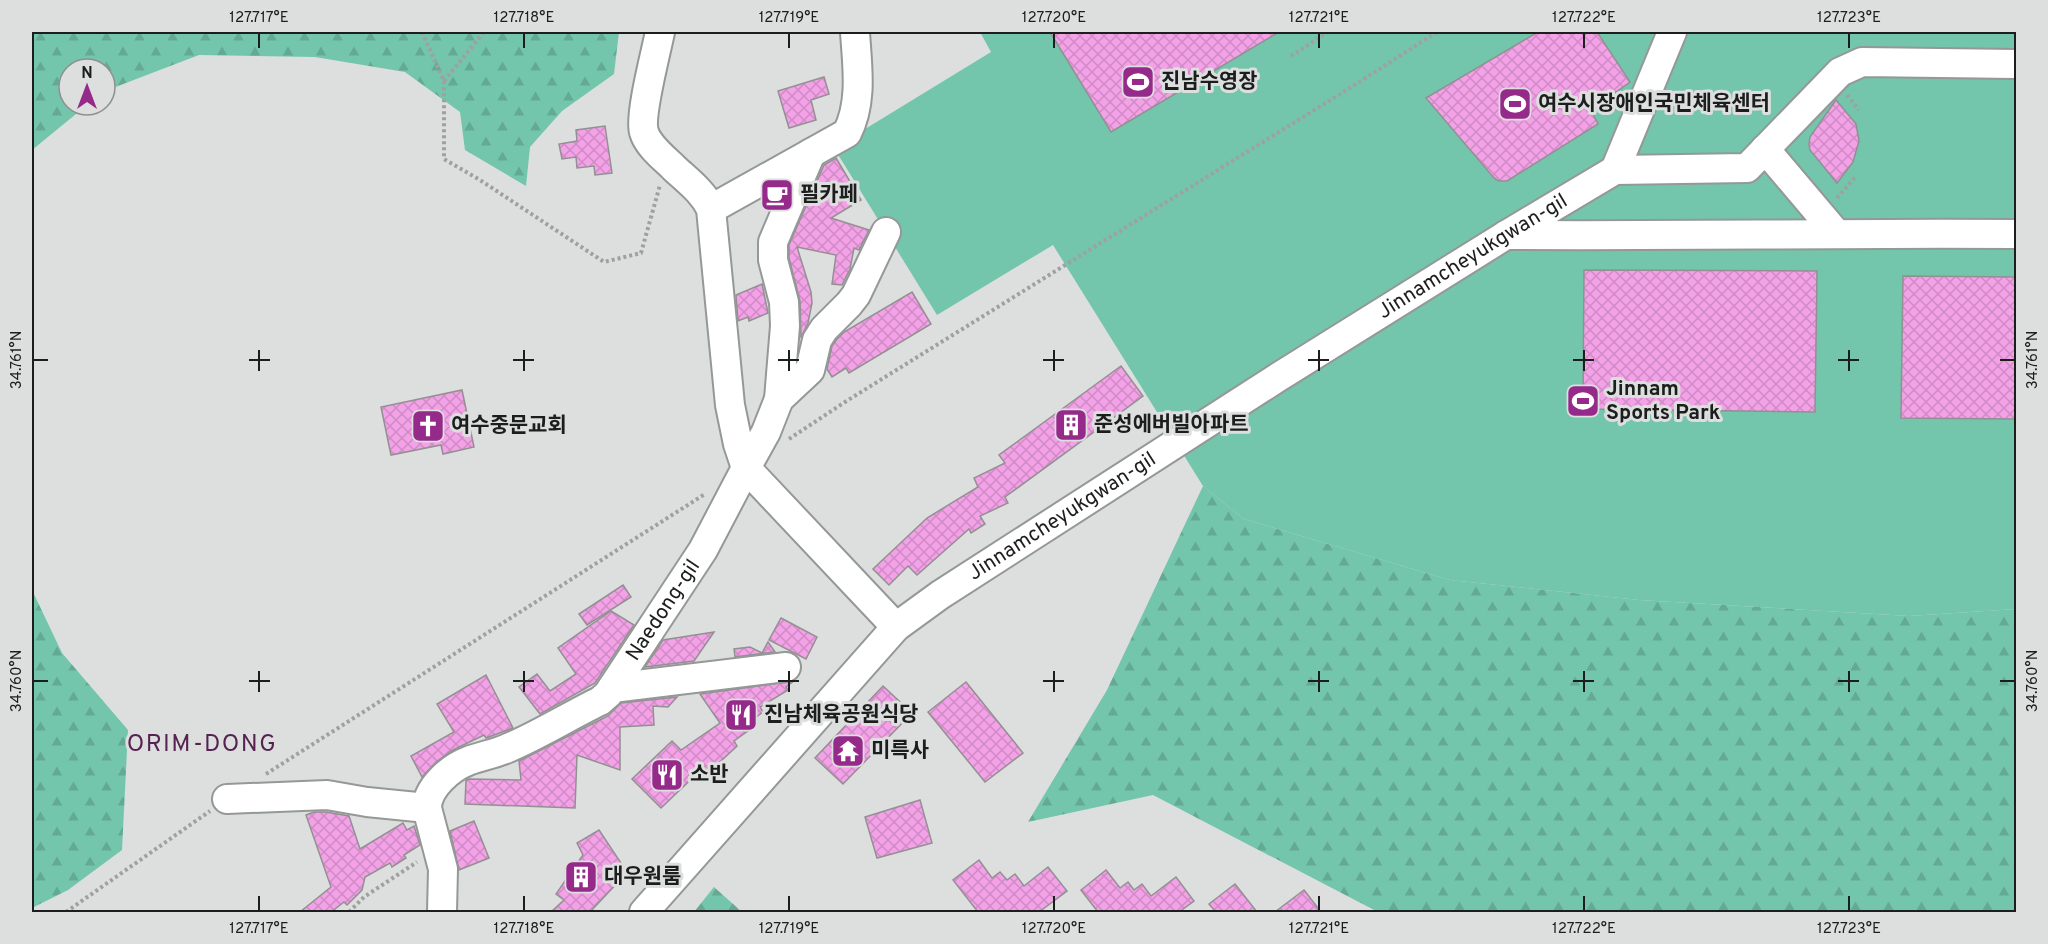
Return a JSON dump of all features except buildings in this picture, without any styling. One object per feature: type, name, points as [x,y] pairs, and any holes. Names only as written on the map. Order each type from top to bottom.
[{"type":"street","points":[[660,32],[645,108],[644,131],[647,139],[706,198],[711,209],[730,405],[738,444],[747,468],[896,627]]},
{"type":"street","points":[[711,209],[847,133],[852,123],[857,93],[855,32]]},
{"type":"street","points":[[1672,32],[1615,170],[1747,168],[1840,72],[1862,62],[2016,64]]},
{"type":"street","points":[[1765,149],[1836,233]]},
{"type":"street","points":[[779,399],[785,326],[772,251],[773,242],[811,153]]},
{"type":"street","name":"Jinnamcheyukgwan-gil","points":[[644,912],[896,627],[940,595],[1277,378],[1615,170]]},
{"type":"street","points":[[779,399],[810,370],[818,339],[824,329],[856,295],[886,232]]},
{"type":"street","points":[[1506,236],[2016,234]]},
{"type":"street","name":"Naedong-gil","points":[[427,808],[427,802],[433,789],[457,767],[508,748],[600,701],[608,694],[703,550],[766,432],[779,399]]},
{"type":"street","points":[[612,688],[786,667]]},
{"type":"street","points":[[227,799],[327,795],[427,808],[444,881],[442,912]]},
{"type":"path","points":[[422,32],[444,81],[444,159],[480,180],[604,262],[640,254],[660,184],[674,167]]},
{"type":"path","points":[[444,81],[484,32]]},
{"type":"path","points":[[1291,56],[1328,32]]},
{"type":"path","points":[[1844,90],[1859,110]]},
{"type":"path","points":[[1837,199],[1857,176]]},
{"type":"path","points":[[349,912],[364,897],[438,848]]},
{"type":"green space","points":[[32,32],[619,32],[614,74],[562,111],[530,147],[526,186],[465,150],[460,112],[405,72],[315,57],[199,55],[117,86],[117,57],[57,57],[57,117],[72,117],[32,150]]},
{"type":"green space","name":"Jinnam Sports Park","points":[[980,32],[2016,32],[2016,609],[1909,616],[1639,600],[1450,580],[1244,519],[1203,486],[1053,245],[937,315],[834,148],[991,52]]},
{"type":"green space","points":[[1203,486],[1244,519],[1450,580],[1639,600],[1909,616],[2016,609],[2016,912],[1378,912],[1153,795],[1028,822],[1107,690]]},
{"type":"green space","points":[[32,590],[62,653],[128,730],[122,850],[68,890],[32,908]]},
{"type":"green space","points":[[714,887],[742,912],[694,912]]},
{"type":"place","name":"진남수영장","points":[[1138,82]]},
{"type":"place","name":"여수시장애인국민체육센터","points":[[1515,104]]},
{"type":"place","name":"필카페","points":[[777,195]]},
{"type":"place","name":"Jinnam Sports Park","points":[[1583,401]]},
{"type":"place","name":"준성에버빌아파트","points":[[1071,425]]},
{"type":"place","name":"여수중문교회","points":[[428,426]]},
{"type":"place","name":"진남체육공원식당","points":[[741,715]]},
{"type":"place","name":"미륵사","points":[[848,751]]},
{"type":"place","name":"소반","points":[[667,775]]},
{"type":"place","name":"대우원룸","points":[[581,877]]},
{"type":"district","name":"ORIM-DONG","points":[[202,745]]}]
